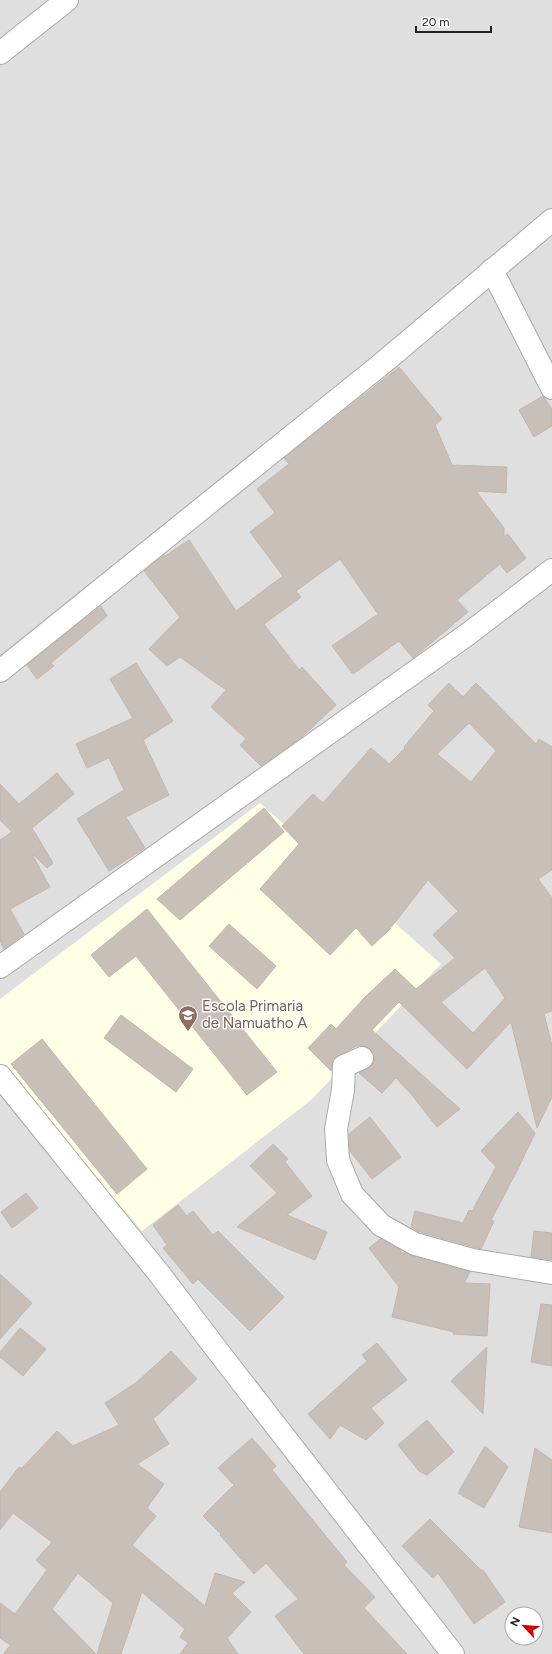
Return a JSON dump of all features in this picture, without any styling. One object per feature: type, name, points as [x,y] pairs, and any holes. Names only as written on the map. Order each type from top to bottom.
[{"type":"street","points":[[0,53],[67,0]]},
{"type":"street","points":[[0,671],[384,362],[552,220]]},
{"type":"street","points":[[492,270],[552,388]]},
{"type":"street","points":[[0,967],[468,634],[552,570]]},
{"type":"street","points":[[362,1058],[344,1066],[343,1090],[336,1129],[338,1160],[352,1194],[381,1225],[415,1244],[473,1260],[552,1274]]},
{"type":"street","points":[[0,1076],[161,1276],[453,1654]]},
{"type":"shaded area","points":[[0,0],[552,0],[552,1654],[0,1654]]},
{"type":"shaded area","name":"Escola Primaria de Namuatho A","points":[[260,803],[441,964],[311,1100],[142,1231],[0,1066],[0,999]]},
{"type":"building","points":[[399,367],[442,419],[435,425],[452,465],[507,467],[506,493],[476,491],[504,528],[504,537],[508,534],[526,558],[507,573],[500,564],[457,600],[468,612],[413,658],[399,641],[353,674],[332,646],[378,614],[340,559],[296,591],[301,597],[264,624],[299,670],[302,667],[336,705],[303,736],[261,766],[240,745],[246,739],[211,707],[226,690],[180,657],[167,666],[149,649],[180,617],[144,571],[164,555],[165,556],[189,540],[236,611],[283,576],[250,532],[275,513],[257,489],[289,464],[284,458]]},
{"type":"building","points":[[543,396],[552,409],[552,426],[534,437],[519,410]]},
{"type":"building","points":[[101,606],[107,616],[51,663],[54,666],[37,679],[27,665]]},
{"type":"building","points":[[136,663],[173,721],[143,740],[169,795],[126,817],[145,848],[109,871],[77,819],[124,790],[109,758],[87,768],[76,744],[133,718],[110,679]]},
{"type":"building","points":[[449,683],[463,697],[476,683],[536,744],[539,739],[552,747],[552,870],[538,879],[552,898],[552,1011],[544,1014],[552,1045],[552,1097],[537,1128],[511,1022],[467,1069],[399,1002],[372,1030],[460,1109],[437,1127],[412,1095],[396,1078],[382,1093],[359,1073],[372,1065],[374,1060],[374,1053],[369,1048],[357,1046],[339,1055],[333,1059],[331,1071],[308,1048],[331,1024],[336,1029],[365,997],[395,969],[416,989],[455,958],[433,935],[458,911],[428,880],[389,930],[372,946],[356,928],[330,955],[260,889],[299,844],[282,826],[313,794],[323,803],[371,748],[389,764],[405,748],[404,747],[434,711],[428,705]],"holes":[[[469,723],[496,751],[471,782],[437,754]],[[485,968],[505,998],[473,1033],[441,1002]]]},
{"type":"building","points":[[57,773],[74,794],[32,828],[53,863],[47,868],[34,855],[33,856],[50,887],[10,909],[24,934],[4,949],[0,941],[0,840],[12,832],[0,820],[0,784],[19,804]]},
{"type":"building","points":[[264,808],[284,832],[180,920],[157,899]]},
{"type":"building","points":[[147,909],[277,1072],[247,1095],[136,956],[109,977],[91,955]]},
{"type":"building","points":[[229,924],[276,966],[257,989],[209,946]]},
{"type":"building","points":[[121,1015],[193,1069],[176,1092],[104,1038]]},
{"type":"building","points":[[42,1039],[147,1169],[117,1194],[11,1064]]},
{"type":"building","points":[[518,1112],[535,1133],[491,1220],[494,1221],[481,1249],[420,1232],[411,1227],[415,1211],[463,1223],[469,1210],[472,1211],[496,1167],[481,1151]]},
{"type":"building","points":[[370,1117],[401,1157],[372,1179],[350,1151],[349,1134]]},
{"type":"building","points":[[273,1144],[288,1159],[285,1162],[312,1196],[287,1215],[327,1232],[315,1260],[237,1227],[277,1193],[250,1166]]},
{"type":"building","points":[[26,1193],[38,1208],[12,1228],[1,1212]]},
{"type":"building","points":[[178,1205],[187,1216],[193,1211],[213,1235],[218,1231],[284,1297],[250,1331],[198,1279],[193,1284],[163,1248],[167,1245],[153,1225]]},
{"type":"building","points":[[534,1231],[552,1233],[552,1260],[531,1257]]},
{"type":"building","points":[[380,1239],[400,1250],[404,1255],[404,1252],[412,1256],[470,1272],[464,1283],[490,1284],[487,1336],[453,1334],[454,1332],[392,1317],[399,1287],[369,1248]]},
{"type":"building","points":[[0,1274],[32,1303],[0,1339]]},
{"type":"building","points":[[541,1304],[552,1305],[552,1366],[531,1362]]},
{"type":"building","points":[[20,1328],[46,1349],[23,1376],[0,1357],[0,1352]]},
{"type":"building","points":[[377,1343],[407,1380],[371,1408],[384,1423],[366,1440],[340,1425],[330,1439],[308,1414],[367,1361],[362,1355]]},
{"type":"building","points":[[487,1347],[483,1414],[451,1381]]},
{"type":"building","points":[[171,1351],[197,1379],[153,1419],[169,1444],[137,1464],[164,1484],[147,1508],[156,1516],[132,1545],[205,1606],[215,1573],[245,1582],[232,1593],[251,1612],[227,1638],[238,1654],[180,1654],[188,1643],[180,1637],[185,1629],[142,1592],[121,1654],[97,1654],[113,1603],[78,1573],[52,1609],[96,1654],[4,1654],[10,1645],[0,1638],[0,1603],[15,1614],[47,1570],[36,1560],[52,1542],[13,1513],[0,1530],[0,1492],[19,1467],[22,1468],[57,1431],[73,1446],[119,1425],[105,1403],[137,1382]]},
{"type":"building","points":[[427,1420],[454,1452],[427,1475],[419,1471],[398,1445]]},
{"type":"building","points":[[252,1438],[276,1466],[272,1470],[347,1562],[344,1565],[375,1597],[364,1608],[407,1654],[304,1654],[275,1616],[298,1599],[266,1563],[254,1574],[220,1535],[221,1534],[203,1516],[234,1485],[218,1468]]},
{"type":"building","points":[[485,1446],[508,1467],[484,1508],[458,1493]]},
{"type":"building","points":[[535,1448],[552,1460],[552,1533],[519,1527]]},
{"type":"building","points":[[430,1519],[482,1571],[483,1570],[505,1602],[474,1624],[438,1573],[433,1578],[402,1546]]},
{"type":"place","name":"Escola Primaria de Namuatho A","points":[[188,1032]]}]
